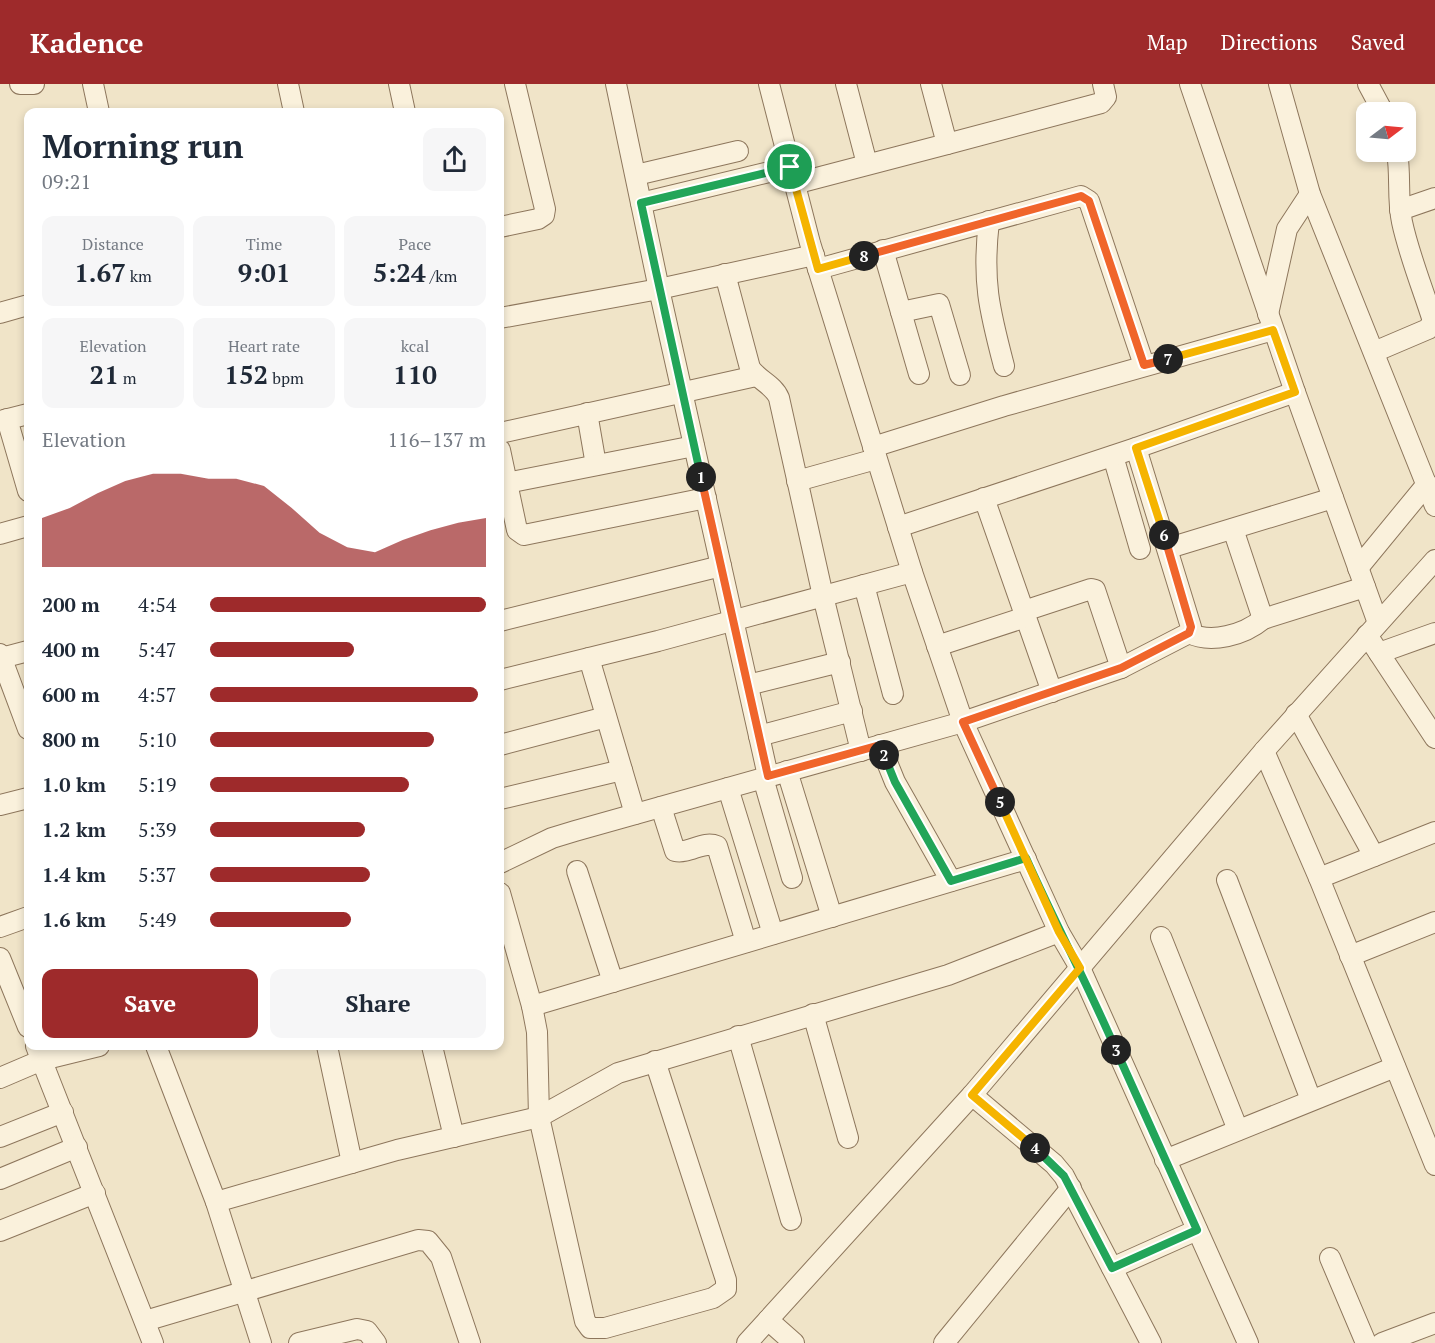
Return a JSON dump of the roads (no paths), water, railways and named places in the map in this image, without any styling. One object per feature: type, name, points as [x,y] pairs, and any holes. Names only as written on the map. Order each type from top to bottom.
[{"type":"street","points":[[21,84],[34,84]]},
{"type":"street","points":[[93,84],[98,108]]},
{"type":"street","points":[[288,84],[293,108]]},
{"type":"street","points":[[399,84],[404,108]]},
{"type":"street","points":[[504,226],[538,219],[544,215],[545,209],[515,84]]},
{"type":"street","points":[[616,84],[659,289],[748,684],[766,777],[792,878]]},
{"type":"street","points":[[769,84],[816,262],[912,572],[963,722],[1059,932],[1080,968],[1248,1343]]},
{"type":"street","points":[[846,84],[867,164]]},
{"type":"street","points":[[931,84],[946,144]]},
{"type":"street","points":[[641,203],[792,175],[867,164],[946,144],[1101,103],[1106,97],[1103,84]]},
{"type":"street","points":[[1190,84],[1295,392],[1365,587],[1379,653],[1435,738]]},
{"type":"street","points":[[1279,84],[1310,194],[1435,506]]},
{"type":"street","points":[[1368,84],[1378,102]]},
{"type":"street","points":[[636,175],[738,151]]},
{"type":"street","points":[[1374,352],[1428,329],[1433,321],[1400,210],[1401,174],[1399,162]]},
{"type":"street","points":[[1271,322],[1287,229],[1310,194]]},
{"type":"street","points":[[504,317],[659,289],[725,274],[816,262],[883,250],[1075,197],[1086,198],[1144,365]]},
{"type":"street","points":[[1400,210],[1435,198]]},
{"type":"street","points":[[989,221],[984,276],[991,317],[1004,366]]},
{"type":"street","points":[[883,250],[919,374]]},
{"type":"street","points":[[725,274],[750,368],[777,393],[822,597],[852,711],[871,748],[895,782],[951,881]]},
{"type":"street","points":[[901,312],[939,304],[960,375]]},
{"type":"street","points":[[0,313],[24,306]]},
{"type":"street","points":[[797,481],[1004,405],[1144,365],[1271,322]]},
{"type":"street","points":[[504,432],[756,376]]},
{"type":"street","points":[[898,527],[1113,456],[1295,392]]},
{"type":"street","points":[[587,413],[596,465]]},
{"type":"street","points":[[24,415],[4,420],[24,479]]},
{"type":"street","points":[[507,483],[694,446]]},
{"type":"street","points":[[504,861],[552,838],[963,722],[1121,668],[1189,633],[1191,627],[1169,548],[1136,448]]},
{"type":"street","points":[[1113,456],[1140,549]]},
{"type":"street","points":[[504,469],[518,530],[524,535],[706,498]]},
{"type":"street","points":[[1358,568],[1426,484]]},
{"type":"street","points":[[984,498],[1052,692]]},
{"type":"street","points":[[1169,548],[1333,498]]},
{"type":"street","points":[[0,534],[24,527]]},
{"type":"street","points":[[1233,529],[1263,619]]},
{"type":"street","points":[[747,1343],[972,1095],[1263,751],[1435,560]]},
{"type":"street","points":[[504,620],[721,566]]},
{"type":"street","points":[[504,679],[733,621],[912,572]]},
{"type":"street","points":[[864,585],[893,694]]},
{"type":"street","points":[[1189,633],[1201,639],[1214,639],[1249,628],[1263,619],[1365,587]]},
{"type":"street","points":[[937,645],[1091,589],[1095,590],[1121,668]]},
{"type":"street","points":[[1379,653],[1435,633]]},
{"type":"street","points":[[24,652],[1,656],[24,718]]},
{"type":"street","points":[[589,658],[635,814]]},
{"type":"street","points":[[748,684],[840,662]]},
{"type":"street","points":[[759,736],[852,711]]},
{"type":"street","points":[[1296,714],[1374,856]]},
{"type":"street","points":[[504,744],[606,717]]},
{"type":"street","points":[[1263,751],[1319,878],[1434,1158]]},
{"type":"street","points":[[504,798],[622,770]]},
{"type":"street","points":[[788,771],[832,917]]},
{"type":"street","points":[[728,788],[773,934]]},
{"type":"street","points":[[0,806],[24,799]]},
{"type":"street","points":[[661,807],[675,851],[681,852],[708,843],[717,846],[746,942]]},
{"type":"street","points":[[1319,878],[1435,832]]},
{"type":"street","points":[[532,1006],[1026,858]]},
{"type":"street","points":[[577,871],[614,982]]},
{"type":"street","points":[[1227,880],[1311,1100]]},
{"type":"street","points":[[504,907],[532,1006],[537,1032],[538,1117],[585,1321],[590,1328],[605,1328],[713,1298],[726,1289],[726,1280],[655,1061]]},
{"type":"street","points":[[0,927],[24,918]]},
{"type":"street","points":[[1350,956],[1435,922]]},
{"type":"street","points":[[216,1202],[352,1163],[538,1117],[618,1073],[948,975],[1059,932]]},
{"type":"street","points":[[1161,937],[1238,1130]]},
{"type":"street","points":[[0,957],[24,1017]]},
{"type":"street","points":[[813,1014],[848,1138]]},
{"type":"street","points":[[738,1036],[791,1220]]},
{"type":"street","points":[[0,1078],[39,1053],[65,1050]]},
{"type":"street","points":[[158,1050],[216,1202],[261,1343]]},
{"type":"street","points":[[328,1050],[352,1163]]},
{"type":"street","points":[[433,1050],[454,1137]]},
{"type":"street","points":[[39,1053],[153,1343]]},
{"type":"street","points":[[1165,1160],[1395,1067]]},
{"type":"street","points":[[972,1095],[1054,1164],[1071,1188],[1150,1343]]},
{"type":"street","points":[[0,1137],[63,1112]]},
{"type":"street","points":[[0,1179],[77,1147]]},
{"type":"street","points":[[944,1343],[1071,1188]]},
{"type":"street","points":[[0,1231],[95,1193]]},
{"type":"street","points":[[1112,1268],[1197,1230]]},
{"type":"street","points":[[145,1321],[418,1240],[428,1241],[441,1257],[470,1343]]},
{"type":"street","points":[[1330,1258],[1366,1343]]},
{"type":"street","points":[[768,1320],[794,1343]]},
{"type":"street","points":[[1382,1343],[1435,1323]]},
{"type":"street","points":[[299,1343],[357,1329],[367,1331],[376,1343]]}]
